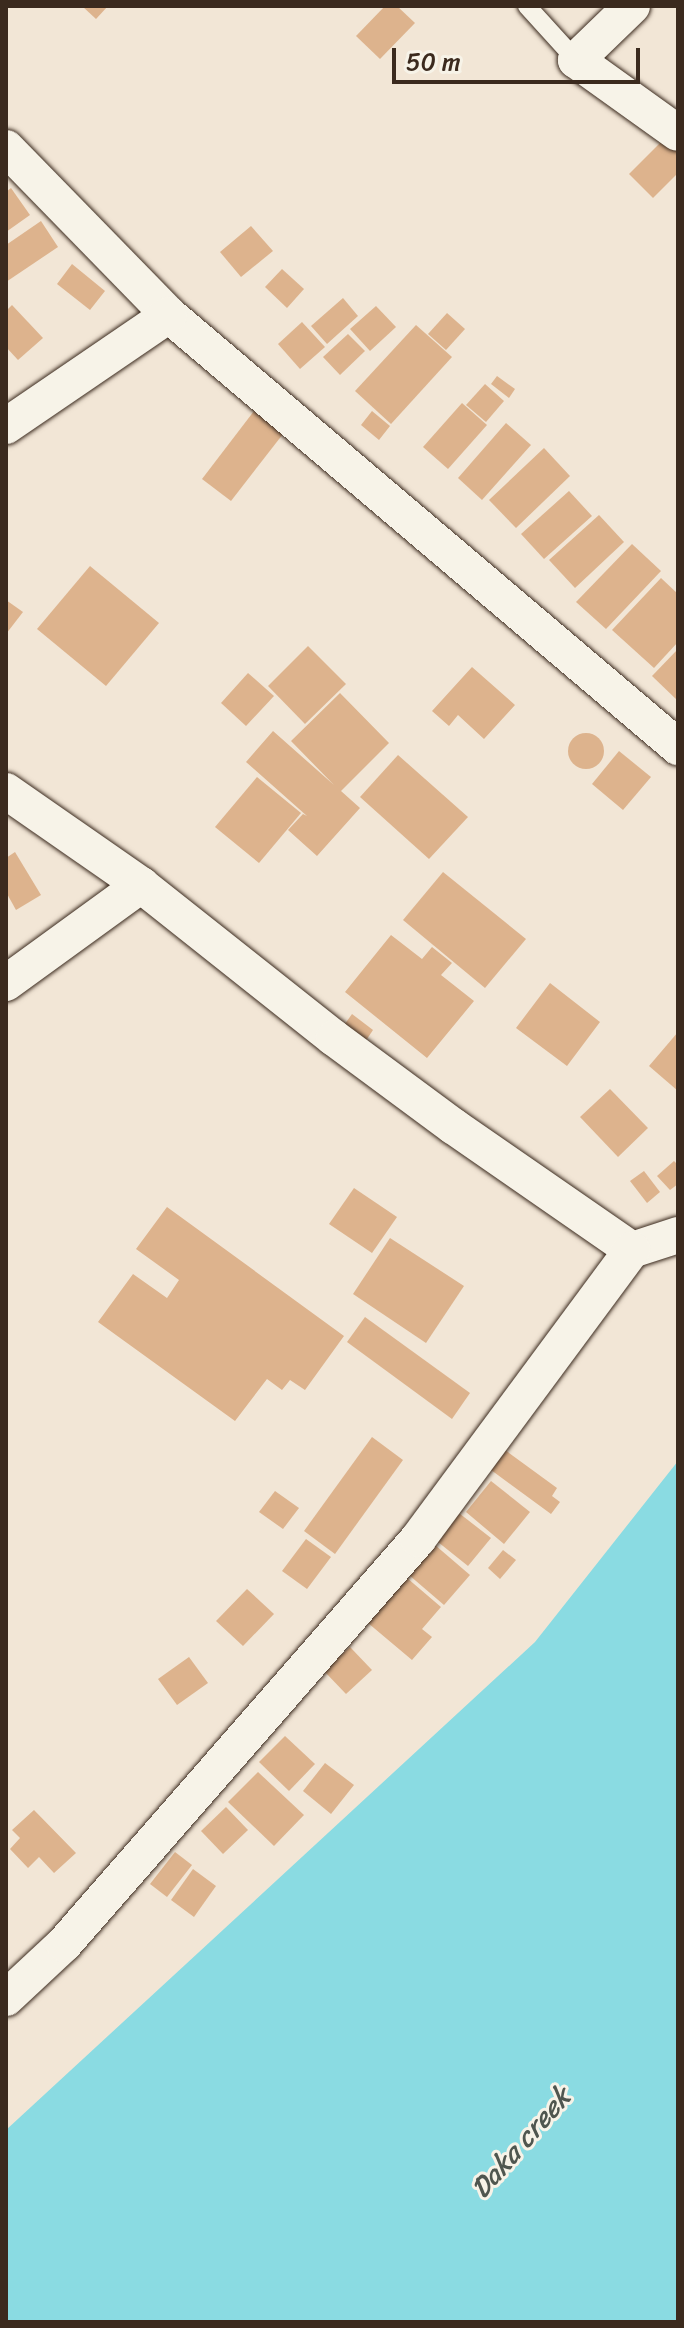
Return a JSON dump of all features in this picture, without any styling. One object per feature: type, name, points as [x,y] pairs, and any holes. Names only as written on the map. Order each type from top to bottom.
[{"type":"street","points":[[632,6],[576,60],[678,133]]},
{"type":"street","points":[[6,148],[169,315],[678,747]]},
{"type":"street","points":[[6,426],[169,315]]},
{"type":"street","points":[[6,791],[141,885],[334,1038],[632,1250]]},
{"type":"street","points":[[6,983],[141,885]]},
{"type":"street","points":[[6,1998],[64,1944],[418,1539],[632,1250],[678,1235]]},
{"type":"lane","points":[[527,6],[576,60]]},
{"type":"water","name":"Daka creek","points":[[678,1461],[678,2322],[6,2322],[6,2130],[535,1642]]},
{"type":"building","points":[[82,6],[108,6],[96,19]]},
{"type":"building","points":[[385,6],[397,6],[415,23],[380,59],[356,36]]},
{"type":"building","points":[[666,137],[678,149],[678,173],[653,198],[629,174]]},
{"type":"building","points":[[11,188],[30,215],[6,232],[6,192]]},
{"type":"building","points":[[41,221],[58,247],[6,282],[6,245]]},
{"type":"building","points":[[251,226],[273,251],[241,277],[220,252]]},
{"type":"building","points":[[72,264],[105,291],[90,310],[57,284]]},
{"type":"building","points":[[282,269],[304,289],[287,308],[265,287]]},
{"type":"building","points":[[343,298],[358,316],[327,344],[311,326]]},
{"type":"building","points":[[12,305],[43,338],[18,360],[6,347],[6,311]]},
{"type":"building","points":[[376,306],[396,327],[370,351],[350,329]]},
{"type":"building","points":[[447,313],[465,329],[446,350],[428,334]]},
{"type":"building","points":[[302,322],[325,347],[300,369],[278,344]]},
{"type":"building","points":[[416,325],[452,357],[391,424],[355,391]]},
{"type":"building","points":[[348,334],[365,351],[340,375],[323,357]]},
{"type":"building","points":[[497,376],[515,389],[509,398],[491,384]]},
{"type":"building","points":[[485,384],[504,401],[486,422],[466,405]]},
{"type":"building","points":[[462,403],[487,425],[448,469],[423,447]]},
{"type":"building","points":[[254,411],[283,434],[231,501],[202,479]]},
{"type":"building","points":[[372,411],[390,426],[379,440],[361,425]]},
{"type":"building","points":[[506,423],[531,445],[482,500],[458,478]]},
{"type":"building","points":[[544,448],[570,476],[516,528],[489,500]]},
{"type":"building","points":[[569,491],[592,516],[544,559],[521,534]]},
{"type":"building","points":[[599,515],[624,542],[575,588],[549,560]]},
{"type":"building","points":[[632,544],[661,571],[606,629],[576,602]]},
{"type":"building","points":[[90,566],[159,623],[106,686],[37,629]]},
{"type":"building","points":[[661,578],[678,594],[678,642],[654,668],[612,630]]},
{"type":"building","points":[[6,600],[23,612],[6,634]]},
{"type":"building","points":[[308,646],[346,684],[305,724],[268,686]]},
{"type":"building","points":[[678,649],[678,701],[652,676]]},
{"type":"building","points":[[472,667],[515,705],[484,739],[458,715],[449,726],[432,711]]},
{"type":"building","points":[[248,673],[274,696],[246,726],[221,703]]},
{"type":"building","points":[[340,693],[389,743],[341,791],[360,808],[317,856],[288,830],[303,814],[307,816],[246,762],[273,731],[334,785],[291,741]]},
{"type":"building","points":[[586,733],[599,738],[604,751],[599,764],[586,769],[573,764],[568,751],[573,738]]},
{"type":"building","points":[[619,751],[651,777],[623,810],[592,784]]},
{"type":"building","points":[[398,755],[468,817],[429,859],[360,797]]},
{"type":"building","points":[[257,777],[301,813],[259,863],[215,827]]},
{"type":"building","points":[[15,852],[41,895],[16,910],[6,892],[6,858]]},
{"type":"building","points":[[443,872],[526,939],[485,988],[403,920]]},
{"type":"building","points":[[391,935],[422,959],[432,947],[452,963],[441,975],[474,1001],[427,1058],[345,992]]},
{"type":"building","points":[[550,983],[600,1022],[567,1066],[516,1028]]},
{"type":"building","points":[[352,1014],[373,1030],[359,1051],[337,1035]]},
{"type":"building","points":[[678,1032],[678,1091],[649,1066]]},
{"type":"building","points":[[610,1089],[648,1128],[618,1157],[580,1117]]},
{"type":"building","points":[[674,1161],[678,1165],[678,1184],[670,1190],[657,1176]]},
{"type":"building","points":[[644,1171],[660,1192],[647,1203],[630,1181]]},
{"type":"building","points":[[354,1188],[397,1217],[372,1253],[329,1224]]},
{"type":"building","points":[[167,1207],[344,1336],[305,1390],[290,1380],[282,1390],[267,1379],[235,1421],[98,1322],[133,1274],[167,1298],[179,1280],[136,1249]]},
{"type":"building","points":[[390,1238],[464,1286],[426,1343],[353,1294]]},
{"type":"building","points":[[365,1317],[470,1393],[452,1419],[347,1342]]},
{"type":"building","points":[[372,1437],[403,1460],[335,1554],[304,1531]]},
{"type":"building","points":[[501,1447],[557,1488],[552,1496],[560,1502],[551,1514],[487,1467]]},
{"type":"building","points":[[491,1481],[530,1512],[504,1544],[466,1512]]},
{"type":"building","points":[[275,1491],[299,1508],[283,1529],[259,1512]]},
{"type":"building","points":[[455,1510],[491,1538],[468,1566],[433,1538]]},
{"type":"building","points":[[306,1539],[331,1557],[307,1589],[282,1571]]},
{"type":"building","points":[[435,1545],[470,1575],[444,1605],[409,1575]]},
{"type":"building","points":[[503,1550],[516,1560],[500,1579],[488,1568]]},
{"type":"building","points":[[407,1578],[441,1607],[422,1629],[432,1637],[412,1660],[368,1623]]},
{"type":"building","points":[[247,1589],[274,1614],[243,1646],[216,1621]]},
{"type":"building","points":[[350,1647],[372,1670],[346,1694],[324,1671]]},
{"type":"building","points":[[189,1657],[208,1683],[177,1705],[158,1679]]},
{"type":"building","points":[[285,1736],[315,1764],[289,1791],[259,1762]]},
{"type":"building","points":[[325,1763],[354,1785],[331,1814],[303,1791]]},
{"type":"building","points":[[258,1772],[304,1815],[274,1846],[228,1802]]},
{"type":"building","points":[[226,1807],[248,1830],[223,1854],[201,1831]]},
{"type":"building","points":[[34,1810],[76,1853],[54,1873],[39,1857],[28,1868],[10,1849],[20,1838],[12,1830]]},
{"type":"building","points":[[175,1852],[192,1865],[167,1897],[150,1884]]},
{"type":"building","points":[[193,1869],[216,1886],[194,1917],[171,1900]]}]
